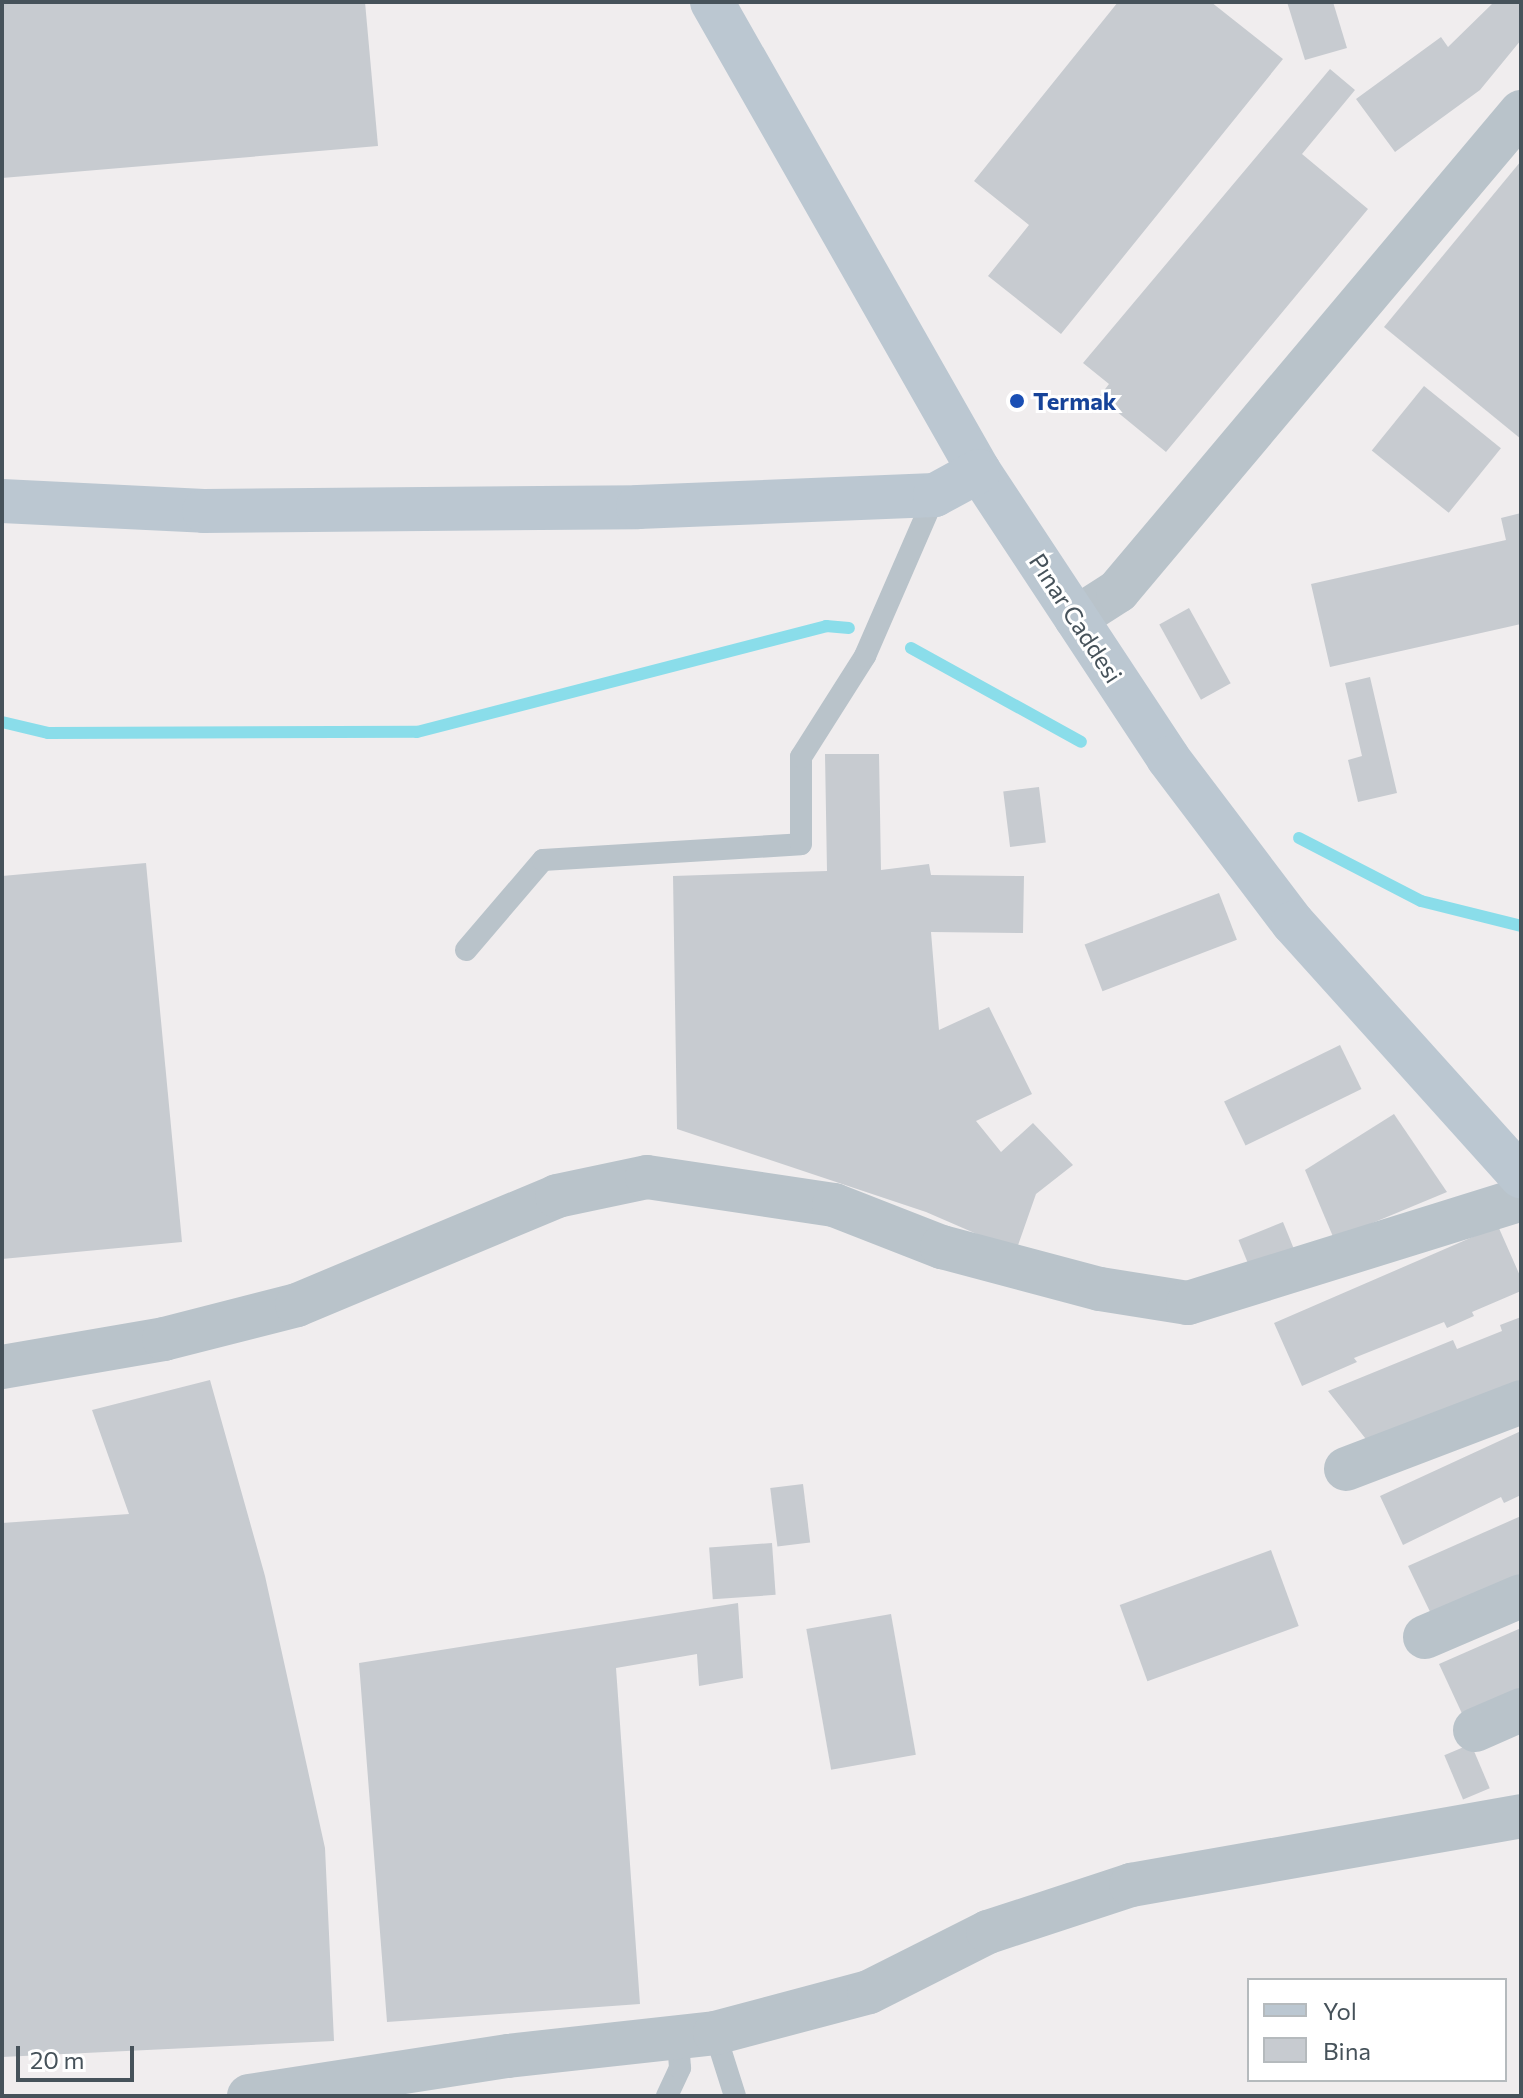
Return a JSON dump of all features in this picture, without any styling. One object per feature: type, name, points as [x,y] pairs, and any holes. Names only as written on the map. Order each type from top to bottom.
[{"type":"main road","name":"Pınar Caddesi","points":[[712,2],[979,471],[1168,758],[1293,923],[1521,1176]]},
{"type":"main road","points":[[2,501],[236,511],[638,507],[935,495],[979,471]]},
{"type":"street","points":[[1076,618],[1118,591],[1521,112]]},
{"type":"street","points":[[2,1367],[164,1339],[297,1305],[557,1196],[647,1177],[834,1205],[942,1247],[1100,1289],[1188,1303],[1521,1199]]},
{"type":"street","points":[[1346,1469],[1521,1402]]},
{"type":"street","points":[[1425,1637],[1521,1596]]},
{"type":"street","points":[[1475,1730],[1521,1710]]},
{"type":"street","points":[[249,2096],[508,2056],[696,2035],[869,1992],[988,1932],[1131,1885],[1519,1818]]},
{"type":"lane","points":[[466,950],[543,860],[801,844],[801,757],[865,656],[935,495]]},
{"type":"lane","points":[[667,2096],[696,2035]]},
{"type":"lane","points":[[696,2035],[735,2096]]},
{"type":"building","points":[[2,2],[365,2],[378,146],[2,178]]},
{"type":"building","points":[[1118,2],[1211,2],[1283,59],[1061,334],[988,276],[1029,225],[974,181]]},
{"type":"building","points":[[1287,2],[1333,2],[1347,48],[1305,60]]},
{"type":"building","points":[[1494,2],[1521,2],[1521,40],[1480,90],[1395,152],[1356,99],[1441,37],[1448,47]]},
{"type":"building","points":[[1330,69],[1355,90],[1302,154],[1368,209],[1166,452],[1099,397],[1109,384],[1083,363]]},
{"type":"building","points":[[1521,161],[1521,439],[1384,327]]},
{"type":"building","points":[[1424,386],[1501,448],[1449,513],[1372,451]]},
{"type":"building","points":[[1521,513],[1521,624],[1330,667],[1311,584],[1506,540],[1501,518]]},
{"type":"building","points":[[1189,608],[1231,683],[1201,700],[1159,624]]},
{"type":"building","points":[[1370,677],[1397,793],[1358,802],[1348,760],[1362,756],[1345,683]]},
{"type":"building","points":[[825,754],[879,754],[881,870],[929,864],[931,875],[1024,876],[1023,933],[931,932],[939,1030],[989,1007],[1032,1094],[976,1121],[1001,1152],[1033,1123],[1073,1165],[1036,1194],[1016,1251],[926,1212],[677,1129],[673,876],[827,871]]},
{"type":"building","points":[[1039,787],[1046,843],[1010,847],[1003,791]]},
{"type":"building","points":[[146,863],[182,1242],[2,1259],[2,876]]},
{"type":"building","points":[[1219,893],[1237,940],[1102,991],[1085,945]]},
{"type":"building","points":[[1340,1045],[1361,1089],[1246,1146],[1224,1102]]},
{"type":"building","points":[[1394,1114],[1447,1192],[1334,1239],[1305,1170]]},
{"type":"building","points":[[1283,1222],[1298,1259],[1253,1277],[1238,1240]]},
{"type":"building","points":[[1498,1226],[1521,1278],[1521,1291],[1472,1312],[1474,1316],[1447,1328],[1444,1322],[1354,1358],[1357,1362],[1302,1386],[1274,1323]]},
{"type":"building","points":[[1521,1317],[1521,1386],[1369,1443],[1328,1391],[1453,1340],[1457,1349],[1502,1331],[1500,1325]]},
{"type":"building","points":[[210,1380],[265,1576],[325,1848],[334,2041],[2,2057],[2,1523],[129,1514],[92,1410]]},
{"type":"building","points":[[1521,1431],[1521,1495],[1504,1503],[1501,1497],[1403,1545],[1380,1496]]},
{"type":"building","points":[[803,1484],[810,1543],[777,1547],[770,1488]]},
{"type":"building","points":[[1521,1516],[1521,1580],[1434,1620],[1408,1566]]},
{"type":"building","points":[[772,1543],[776,1595],[713,1599],[709,1547]]},
{"type":"building","points":[[1271,1550],[1299,1626],[1147,1681],[1120,1605]]},
{"type":"building","points":[[738,1603],[743,1678],[699,1686],[697,1654],[616,1668],[640,2004],[387,2022],[359,1663]]},
{"type":"building","points":[[891,1614],[916,1755],[831,1770],[806,1629]]},
{"type":"building","points":[[1521,1628],[1521,1692],[1465,1720],[1439,1664]]},
{"type":"building","points":[[1471,1744],[1490,1788],[1463,1800],[1444,1755]]},
{"type":"waterway","points":[[2,722],[48,733],[417,732],[826,626],[849,628]]},
{"type":"waterway","points":[[911,648],[1081,742]]},
{"type":"waterway","points":[[1299,838],[1421,901],[1521,926]]},
{"type":"place","name":"Termak","points":[[1017,401]]}]
